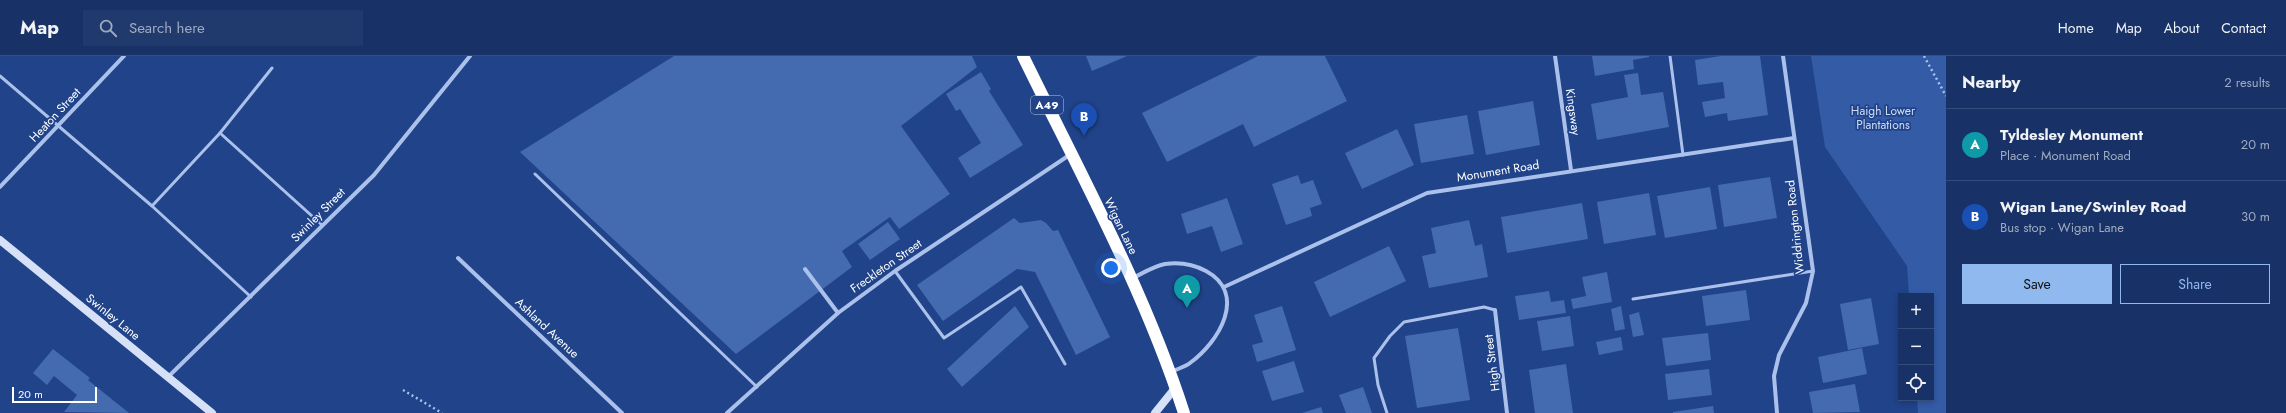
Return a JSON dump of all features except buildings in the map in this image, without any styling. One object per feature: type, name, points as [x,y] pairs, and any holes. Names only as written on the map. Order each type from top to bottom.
[{"type":"highway","name":"Wigan Lane","points":[[1023,56],[1131,279],[1171,372],[1184,413]]},
{"type":"street","name":"Heaton Street","points":[[0,187],[124,56]]},
{"type":"street","name":"Swinley Street","points":[[168,377],[251,297],[374,174],[470,56]]},
{"type":"street","name":"Kingsway","points":[[1555,56],[1571,170]]},
{"type":"street","name":"Widdrington Road","points":[[1777,413],[1774,376],[1779,355],[1806,303],[1813,271],[1783,56]]},
{"type":"street","name":"Monument Road","points":[[1224,287],[1427,193],[1571,170],[1794,138]]},
{"type":"street","name":"Freckleton Street","points":[[727,413],[838,313],[895,271],[1071,154]]},
{"type":"street","name":"Swinley Lane","points":[[0,240],[212,413]]},
{"type":"street","name":"Ashland Avenue","points":[[458,258],[622,413]]},
{"type":"street","points":[[1131,279],[1163,265],[1184,263],[1218,278],[1224,287],[1228,308],[1219,330],[1212,342],[1190,363],[1171,372]]},
{"type":"street","points":[[806,269],[838,313]]},
{"type":"street","name":"High Street","points":[[1496,310],[1508,413]]},
{"type":"street","points":[[1155,413],[1176,387]]},
{"type":"lane","points":[[1670,56],[1683,155]]},
{"type":"lane","points":[[152,206],[220,132],[272,68]]},
{"type":"lane","points":[[0,76],[152,206],[251,297]]},
{"type":"lane","points":[[220,132],[322,225]]},
{"type":"lane","points":[[535,174],[757,386]]},
{"type":"lane","points":[[895,271],[944,338],[1021,287],[1065,364]]},
{"type":"lane","points":[[1632,299],[1813,271]]},
{"type":"lane","points":[[1386,413],[1378,385],[1374,358],[1390,336],[1404,322],[1484,306],[1496,310]]},
{"type":"path","points":[[1924,56],[1946,96]]},
{"type":"path","points":[[404,390],[442,413]]},
{"type":"green space","name":"Haigh Lower Plantations","points":[[1811,56],[1946,56],[1946,413],[1918,413],[1917,401],[1934,401],[1934,293],[1909,293],[1907,266],[1825,147]]},
{"type":"place","name":"Wigan Lane/Swinley Road","points":[[1084,136]]},
{"type":"place","name":"Tyldesley Monument","points":[[1187,308]]}]
